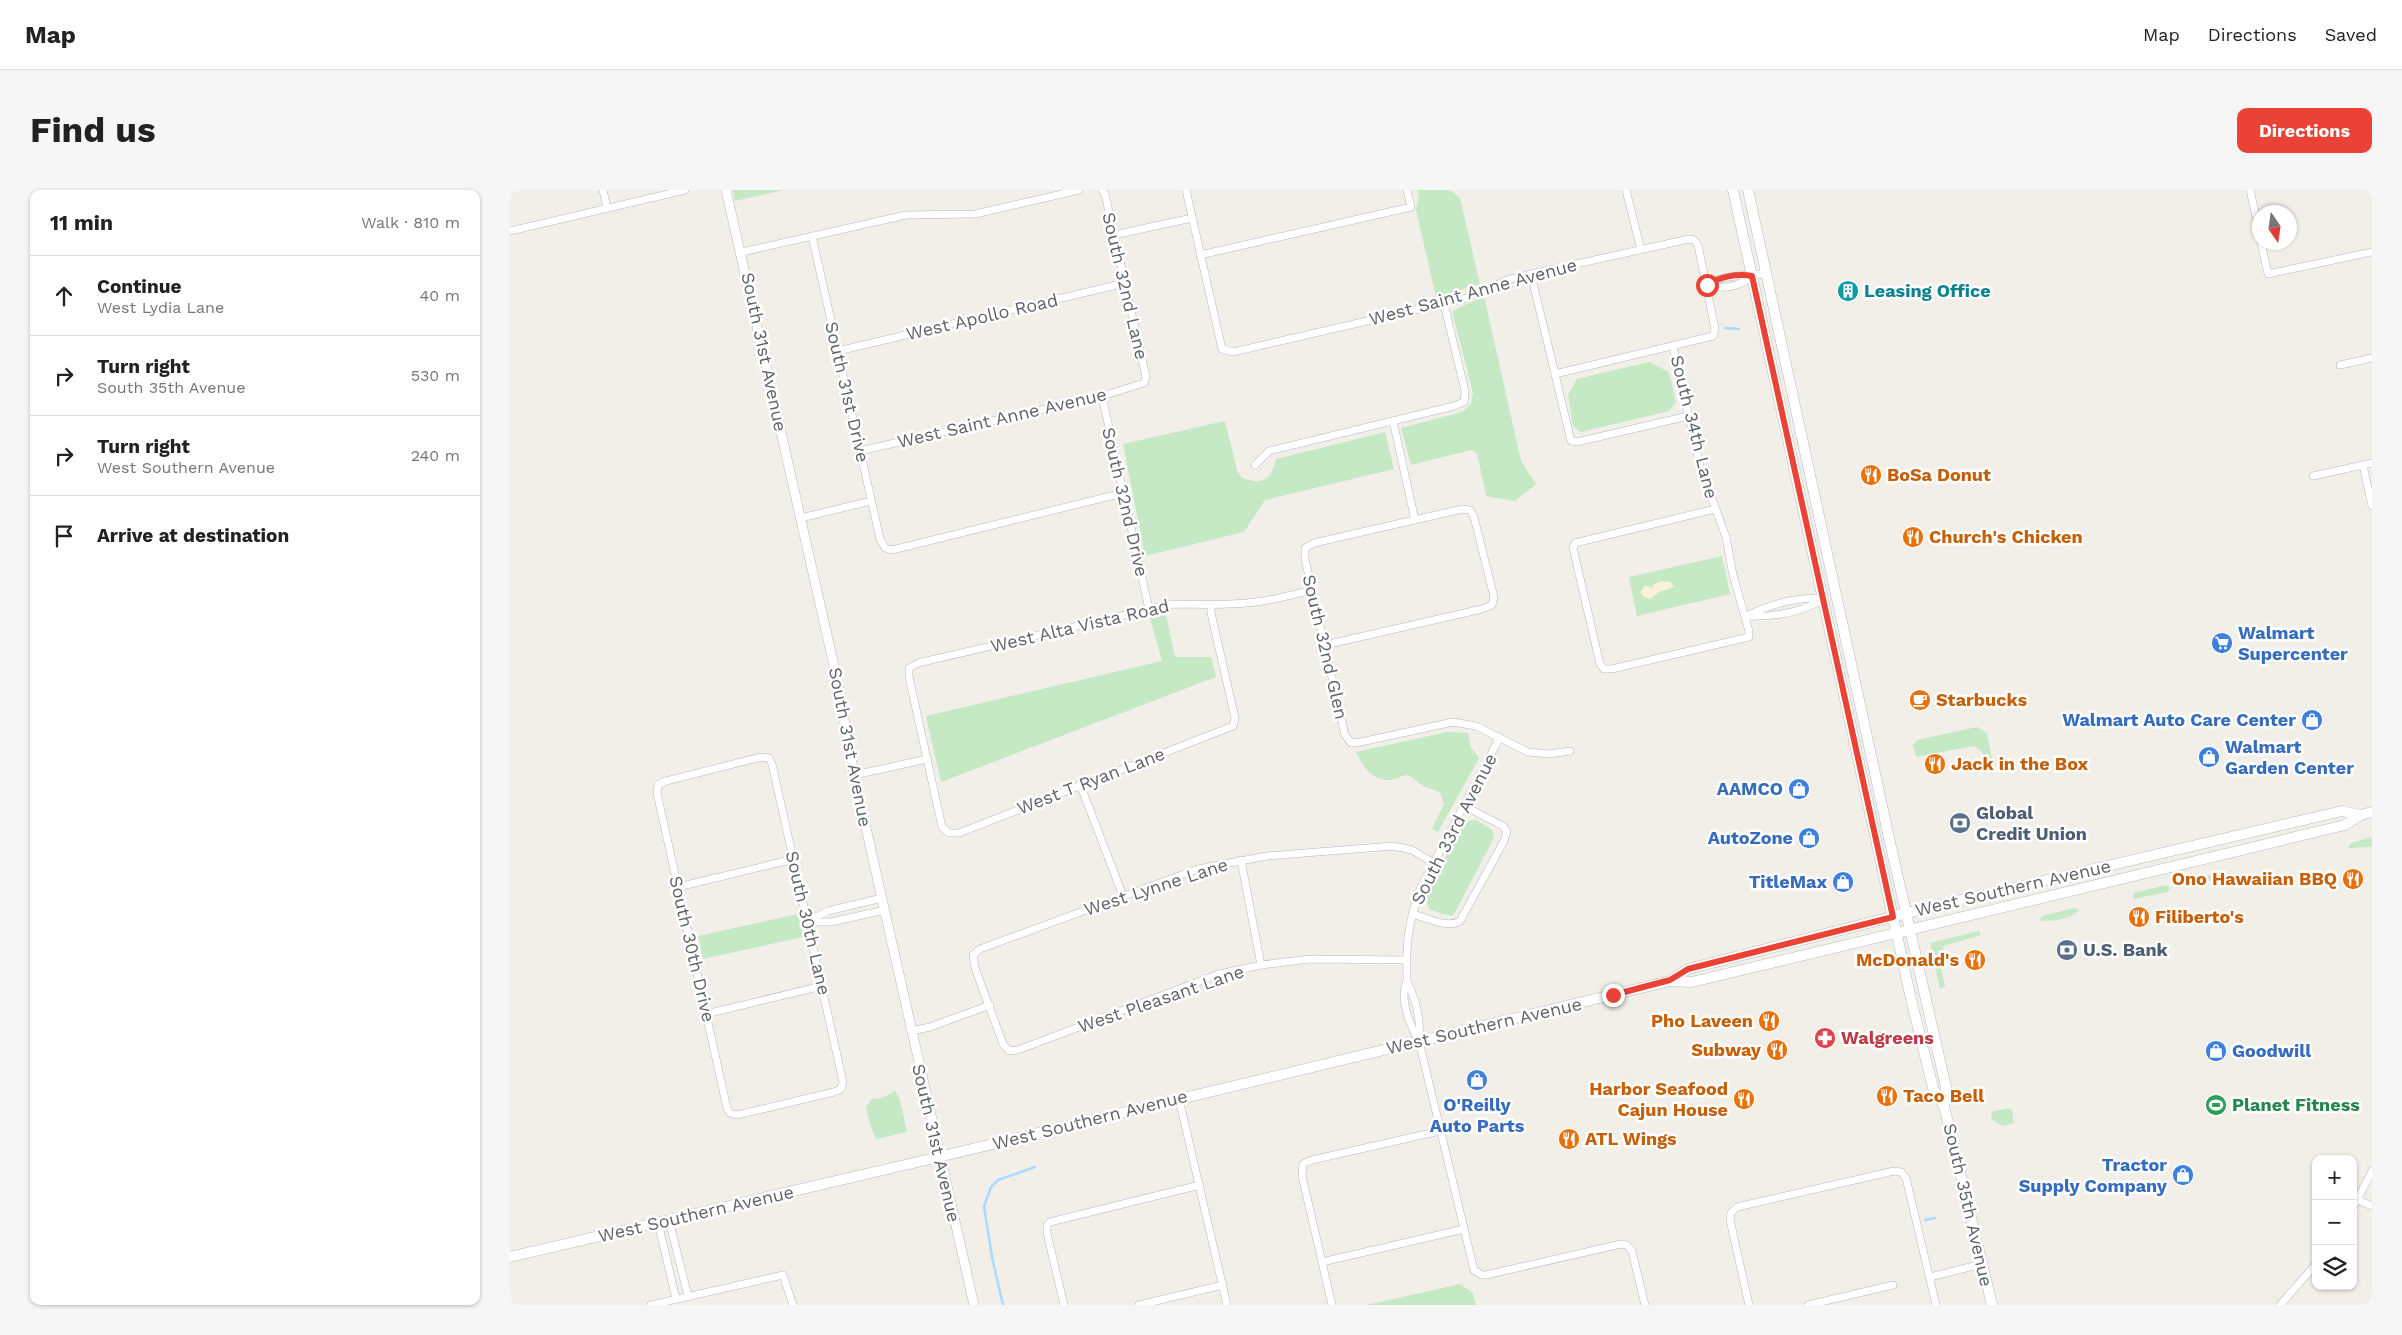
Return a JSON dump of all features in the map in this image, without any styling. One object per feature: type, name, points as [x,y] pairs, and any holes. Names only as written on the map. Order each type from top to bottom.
[{"type":"main road","name":"South 35th Avenue","points":[[1733,190],[1896,931],[1933,1088],[1944,1106],[1992,1305]]},
{"type":"main road","name":"South 35th Avenue","points":[[1748,190],[1855,682],[1946,1087],[1944,1106]]},
{"type":"main road","points":[[1842,685],[1855,682]]},
{"type":"main road","name":"West Southern Avenue","points":[[510,1257],[939,1157],[1670,980],[1688,969],[1907,913],[2342,812],[2360,815]]},
{"type":"main road","name":"West Southern Avenue","points":[[1670,980],[1692,982],[1896,931],[2345,825],[2360,815],[2372,812]]},
{"type":"street","points":[[603,190],[607,208]]},
{"type":"street","points":[[510,231],[686,190]]},
{"type":"street","name":"South 31st Avenue","points":[[726,190],[742,252],[837,678],[854,775],[974,1305]]},
{"type":"street","points":[[742,252],[906,215],[975,214],[1079,190]]},
{"type":"street","name":"South 32nd Lane","points":[[1102,190],[1105,194],[1146,376],[1144,383]]},
{"type":"street","points":[[1186,190],[1200,255],[1411,207],[1407,190]]},
{"type":"street","points":[[1626,190],[1641,250]]},
{"type":"street","points":[[2250,190],[2253,205]]},
{"type":"street","points":[[1114,235],[1192,218]]},
{"type":"street","name":"South 31st Drive","points":[[812,236],[871,501],[880,539],[885,548],[892,550],[1123,494]]},
{"type":"street","name":"West Saint Anne Avenue","points":[[1200,255],[1222,349],[1233,352],[1444,304],[1477,294],[1507,280],[1689,239],[1694,240],[1698,245],[1707,285]]},
{"type":"street","points":[[2263,250],[2268,274],[2372,252]]},
{"type":"street","points":[[1555,374],[1713,336],[1715,329],[1707,285],[1718,288],[1744,282],[1752,276],[1766,273]]},
{"type":"street","points":[[1531,274],[1571,441],[1576,442],[1688,416]]},
{"type":"street","name":"West Apollo Road","points":[[838,351],[1125,284]]},
{"type":"street","points":[[1255,465],[1269,451],[1464,402],[1465,391],[1444,304]]},
{"type":"street","name":"South 34th Lane","points":[[1673,346],[1700,466],[1726,537],[1733,575],[1746,616],[1749,637],[1630,665],[1604,669],[1600,664],[1573,548],[1575,543],[1715,509]]},
{"type":"street","points":[[2340,365],[2372,358]]},
{"type":"street","name":"West Saint Anne Avenue","points":[[860,451],[1102,396],[1144,383]]},
{"type":"street","name":"South 32nd Drive","points":[[1102,396],[1149,609]]},
{"type":"street","points":[[1325,645],[1482,609],[1492,605],[1494,597],[1474,517],[1470,510],[1462,509],[1415,520],[1393,421]]},
{"type":"street","points":[[2313,476],[2372,463]]},
{"type":"street","points":[[2363,465],[2372,506]]},
{"type":"street","points":[[801,518],[871,501]]},
{"type":"street","name":"South 32nd Glen","points":[[1415,520],[1314,543],[1305,548],[1345,735],[1350,743],[1453,722],[1476,726],[1500,737]]},
{"type":"street","name":"West Alta Vista Road","points":[[927,759],[909,678],[910,668],[918,663],[1172,604],[1259,602],[1313,590]]},
{"type":"street","points":[[1746,616],[1765,607],[1808,598],[1823,599]]},
{"type":"street","points":[[1746,616],[1768,617],[1810,607],[1823,599]]},
{"type":"street","points":[[1788,602],[1790,612]]},
{"type":"street","name":"West T Ryan Lane","points":[[927,759],[942,827],[948,833],[958,833],[1233,726],[1235,718],[1211,613],[1211,604]]},
{"type":"street","points":[[1500,737],[1528,752],[1549,754],[1570,751]]},
{"type":"street","name":"South 33rd Avenue","points":[[1500,737],[1420,889],[1407,936],[1407,982],[1413,994],[1420,1024],[1418,1041],[1473,1266],[1478,1273],[1486,1275],[1616,1244],[1627,1245],[1632,1251],[1645,1305]]},
{"type":"street","name":"South 30th Drive","points":[[730,1113],[726,1108],[657,793],[658,785],[666,781],[753,759],[769,758]]},
{"type":"street","name":"South 30th Lane","points":[[730,1113],[737,1115],[834,1092],[841,1088],[843,1082],[794,860],[769,758]]},
{"type":"street","points":[[854,775],[927,759]]},
{"type":"street","points":[[1080,784],[1123,896]]},
{"type":"street","points":[[1412,914],[1446,924],[1456,924],[1463,918],[1507,832],[1503,826],[1464,806]]},
{"type":"street","name":"West Lynne Lane","points":[[990,1005],[975,968],[973,955],[980,949],[1198,869],[1241,860],[1393,846],[1412,850],[1434,862]]},
{"type":"street","points":[[678,887],[794,860]]},
{"type":"street","points":[[1241,860],[1260,965]]},
{"type":"street","points":[[808,922],[828,911],[882,898]]},
{"type":"street","points":[[842,908],[845,919]]},
{"type":"street","points":[[808,922],[831,922],[885,910]]},
{"type":"street","name":"West Pleasant Lane","points":[[990,1005],[1003,1044],[1010,1050],[1018,1050],[1219,974],[1260,965],[1310,959],[1406,960]]},
{"type":"street","points":[[706,1014],[822,986]]},
{"type":"street","points":[[911,1031],[930,1027],[990,1005]]},
{"type":"street","points":[[1179,1099],[1227,1305]]},
{"type":"street","points":[[1332,1305],[1302,1176],[1303,1164],[1312,1160],[1440,1131]]},
{"type":"street","points":[[1749,1305],[1730,1220],[1731,1213],[1737,1207],[1894,1171],[1901,1172],[1906,1178],[1936,1305]]},
{"type":"street","points":[[2372,1171],[2358,1200],[2372,1206]]},
{"type":"street","points":[[1064,1305],[1047,1233],[1047,1225],[1054,1219],[1200,1185]]},
{"type":"street","points":[[669,1220],[688,1296]]},
{"type":"street","points":[[658,1222],[676,1299]]},
{"type":"street","points":[[1322,1262],[1464,1229]]},
{"type":"street","points":[[1930,1277],[1982,1264]]},
{"type":"street","points":[[2280,1305],[2312,1269]]},
{"type":"street","points":[[651,1305],[784,1275],[793,1305]]},
{"type":"street","points":[[1139,1305],[1223,1285]]},
{"type":"street","points":[[1808,1305],[1893,1285]]},
{"type":"green space","points":[[733,190],[784,190],[735,201]]},
{"type":"green space","points":[[1417,190],[1450,190],[1460,198],[1480,284],[1436,297],[1416,210],[1419,197]]},
{"type":"green space","points":[[1484,296],[1521,461],[1536,484],[1515,501],[1486,496],[1477,453],[1472,450],[1411,465],[1401,428],[1462,412],[1471,404],[1473,393],[1452,311]]},
{"type":"green space","points":[[1649,362],[1669,372],[1676,402],[1669,411],[1581,432],[1573,426],[1568,395],[1577,379]]},
{"type":"green space","points":[[1225,421],[1237,470],[1242,478],[1249,480],[1261,481],[1269,477],[1276,459],[1385,432],[1394,469],[1265,500],[1244,532],[1145,556],[1123,444]]},
{"type":"green space","points":[[1722,556],[1730,594],[1637,616],[1629,577]]},
{"type":"green space","points":[[1166,615],[1175,657],[1211,657],[1216,677],[941,782],[926,716],[1162,661],[1150,618]]},
{"type":"green space","points":[[1977,727],[1987,733],[1993,765],[1986,766],[1981,751],[1974,746],[1916,757],[1913,745],[1917,740]]},
{"type":"green space","points":[[1447,732],[1468,733],[1471,748],[1479,758],[1438,832],[1432,829],[1444,804],[1440,792],[1423,786],[1409,775],[1392,780],[1378,778],[1368,771],[1356,752]]},
{"type":"green space","points":[[1476,820],[1492,830],[1494,838],[1454,914],[1451,916],[1430,910],[1424,898],[1462,825],[1468,821]]},
{"type":"green space","points":[[2372,837],[2372,847],[2348,848],[2351,843]]},
{"type":"green space","points":[[2228,872],[2230,875],[2226,878],[2211,880],[2200,886],[2198,878]]},
{"type":"green space","points":[[2166,885],[2170,888],[2168,892],[2133,899],[2134,893]]},
{"type":"green space","points":[[2074,908],[2079,910],[2067,917],[2049,921],[2040,920],[2042,916]]},
{"type":"green space","points":[[798,914],[803,937],[703,959],[698,936]]},
{"type":"green space","points":[[1979,931],[1981,934],[1978,936],[1943,946],[1944,948],[1938,955],[1945,986],[1940,989],[1930,943]]},
{"type":"green space","points":[[895,1091],[900,1100],[907,1132],[876,1139],[866,1107],[872,1099],[882,1098]]},
{"type":"green space","points":[[2008,1108],[2012,1110],[2014,1123],[2003,1126],[1991,1119],[1992,1112]]},
{"type":"green space","points":[[1460,1284],[1473,1293],[1476,1305],[1367,1305]]},
{"type":"sand","points":[[1661,581],[1670,582],[1674,587],[1659,592],[1650,599],[1643,596],[1641,592],[1644,586],[1652,588],[1654,584]]},
{"type":"waterway","points":[[1725,328],[1739,329]]},
{"type":"waterway","points":[[1003,1305],[992,1257],[984,1206],[991,1187],[998,1180],[1035,1167]]},
{"type":"waterway","points":[[1925,1220],[1935,1218]]},
{"type":"place","name":"Leasing Office","points":[[1848,291]]},
{"type":"place","name":"BoSa Donut","points":[[1871,475]]},
{"type":"place","name":"Church's Chicken","points":[[1913,537]]},
{"type":"place","name":"Walmart Supercenter","points":[[2222,643]]},
{"type":"place","name":"Starbucks","points":[[1920,700]]},
{"type":"place","name":"Walmart Auto Care Center","points":[[2312,720]]},
{"type":"place","name":"Walmart Garden Center","points":[[2209,757]]},
{"type":"place","name":"Jack in the Box","points":[[1935,764]]},
{"type":"place","name":"AAMCO","points":[[1799,789]]},
{"type":"place","name":"Global Credit Union","points":[[1960,823]]},
{"type":"place","name":"AutoZone","points":[[1809,838]]},
{"type":"place","name":"Ono Hawaiian BBQ","points":[[2353,879]]},
{"type":"place","name":"TitleMax","points":[[1843,882]]},
{"type":"place","name":"Filiberto's","points":[[2139,917]]},
{"type":"place","name":"U.S. Bank","points":[[2067,950]]},
{"type":"place","name":"McDonald's","points":[[1975,960]]},
{"type":"place","name":"Pho Laveen","points":[[1769,1021]]},
{"type":"place","name":"Walgreens","points":[[1825,1038]]},
{"type":"place","name":"Subway","points":[[1777,1050]]},
{"type":"place","name":"Goodwill","points":[[2216,1051]]},
{"type":"place","name":"O'Reilly Auto Parts","points":[[1477,1080]]},
{"type":"place","name":"Taco Bell","points":[[1887,1096]]},
{"type":"place","name":"Harbor Seafood Cajun House","points":[[1744,1099]]},
{"type":"place","name":"Planet Fitness","points":[[2216,1105]]},
{"type":"place","name":"ATL Wings","points":[[1569,1139]]},
{"type":"place","name":"Tractor Supply Company","points":[[2183,1175]]},
{"type":"route","points":[[1613,995],[1670,980],[1688,969],[1893,917],[1752,276],[1742,274],[1714,280],[1707,285]]}]
